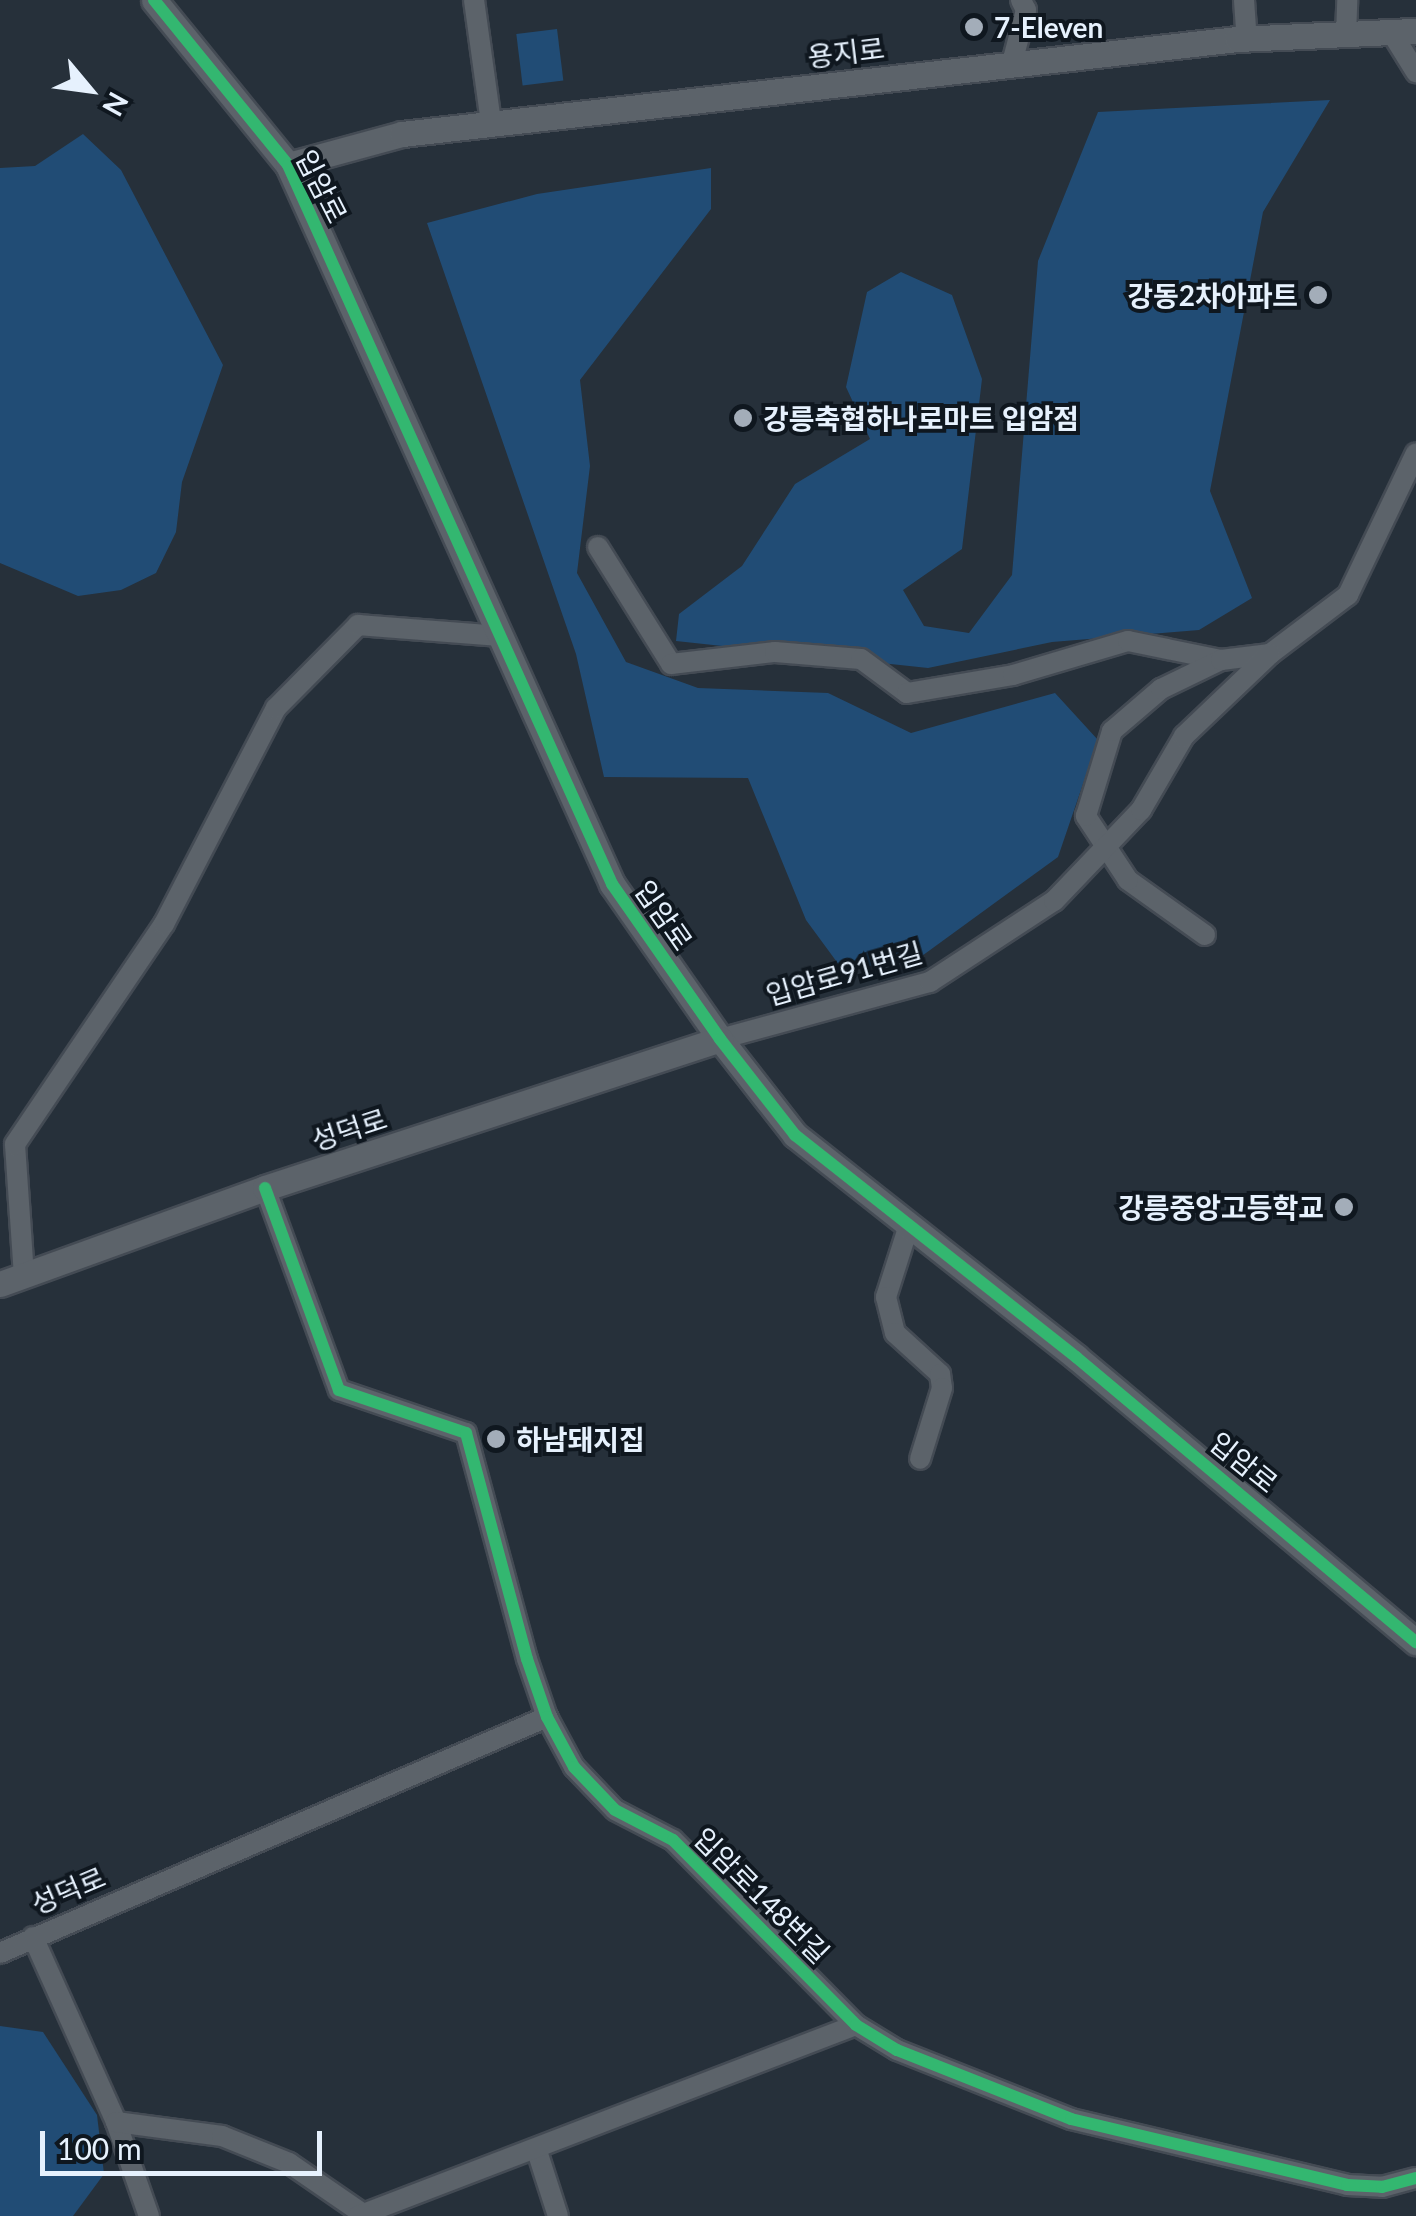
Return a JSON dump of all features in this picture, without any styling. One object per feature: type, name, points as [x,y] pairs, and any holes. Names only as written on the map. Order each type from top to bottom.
[{"type":"street","name":"입암로","points":[[154,0],[288,165],[612,884],[720,1039],[795,1135],[1416,1642]]},
{"type":"street","points":[[474,0],[490,124]]},
{"type":"street","points":[[1012,63],[1026,10],[1021,0]]},
{"type":"street","points":[[1244,0],[1246,38]]},
{"type":"street","points":[[1346,0],[1346,37]]},
{"type":"street","name":"용지로","points":[[288,165],[402,134],[1246,38],[1404,33]]},
{"type":"street","points":[[1404,33],[1416,72]]},
{"type":"street","name":"입암로91번길","points":[[720,1039],[930,982],[1054,902],[1108,850],[1184,736],[1270,654],[1348,594],[1416,452]]},
{"type":"street","points":[[598,547],[670,664],[775,652],[860,659],[907,693],[1013,675],[1128,641],[1221,660]]},
{"type":"street","points":[[12,1280],[8,1143],[164,924],[276,708],[358,624],[500,636]]},
{"type":"street","points":[[1204,936],[1128,880],[1086,816],[1112,731],[1160,689],[1221,660],[1270,654]]},
{"type":"street","name":"성덕로","points":[[12,1280],[264,1188],[720,1039]]},
{"type":"street","name":"입암로148번길","points":[[264,1188],[339,1390],[466,1432],[547,1717],[574,1767],[615,1810],[673,1840],[856,2025],[898,2050],[1070,2119],[1348,2184],[1382,2187],[1416,2178]]},
{"type":"street","points":[[909,1225],[886,1297],[895,1333],[940,1374],[942,1388],[920,1458]]},
{"type":"street","name":"성덕로","points":[[0,1953],[547,1717]]},
{"type":"street","points":[[33,1938],[116,2122],[149,2216]]},
{"type":"street","points":[[116,2122],[222,2136],[289,2162],[360,2215],[536,2151],[856,2025]]},
{"type":"street","points":[[536,2151],[558,2216]]},
{"type":"shaded area","points":[[557,29],[563,81],[523,86],[516,34]]},
{"type":"shaded area","points":[[1330,100],[1263,212],[1210,491],[1252,598],[1199,630],[1052,642],[928,668],[676,641],[679,614],[742,566],[795,484],[870,439],[846,387],[867,292],[901,272],[952,295],[982,379],[962,549],[903,590],[924,626],[969,633],[1012,575],[1038,261],[1098,112]]},
{"type":"shaded area","points":[[83,134],[121,170],[223,365],[182,482],[176,532],[156,573],[121,590],[78,596],[0,563],[0,168],[35,166]]},
{"type":"shaded area","points":[[711,168],[711,209],[580,380],[590,466],[577,573],[626,662],[698,688],[828,693],[911,733],[1055,693],[1098,740],[1058,857],[915,961],[842,969],[806,920],[748,778],[604,777],[576,654],[427,223],[537,194]]},
{"type":"shaded area","points":[[0,2026],[43,2032],[97,2115],[104,2174],[73,2216],[0,2216]]},
{"type":"cycle path","points":[[154,0],[288,165],[612,884],[720,1039],[795,1135],[1076,1357],[1416,1642]]},
{"type":"cycle path","points":[[265,1188],[339,1390],[466,1433],[527,1659],[547,1717],[574,1767],[615,1810],[673,1840],[856,2025],[897,2050],[1071,2119],[1347,2185],[1382,2187],[1416,2178]]},
{"type":"place","name":"7-Eleven","points":[[974,27]]},
{"type":"place","name":"강동2차아파트","points":[[1318,295]]},
{"type":"place","name":"강릉축협하나로마트 입암점","points":[[743,418]]},
{"type":"place","name":"강릉중앙고등학교","points":[[1344,1207]]},
{"type":"place","name":"하남돼지집","points":[[496,1439]]}]
